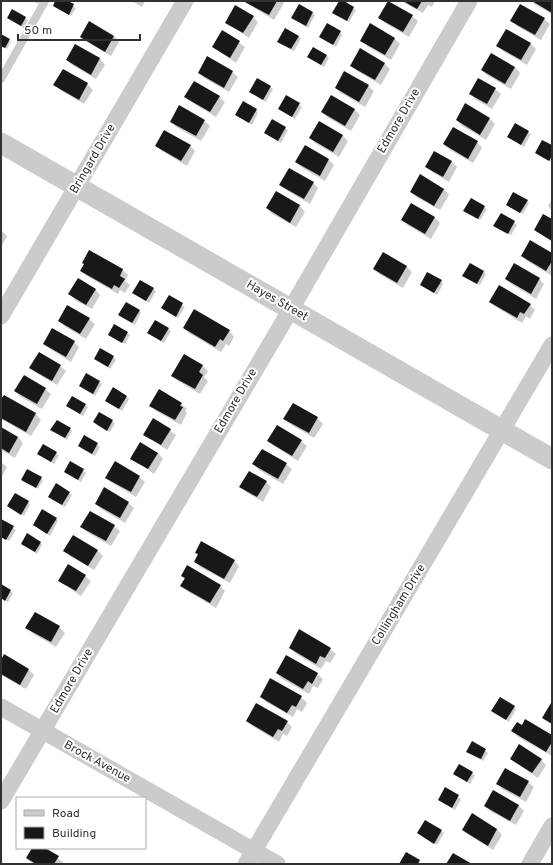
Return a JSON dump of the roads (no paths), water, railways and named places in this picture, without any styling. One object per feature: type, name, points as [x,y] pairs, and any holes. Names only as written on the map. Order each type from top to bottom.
[{"type":"street","name":"Bringard Drive","points":[[1,316],[185,1]]},
{"type":"street","name":"Edmore Drive","points":[[1,801],[291,309],[468,1]]},
{"type":"street","name":"Hayes Street","points":[[1,142],[552,459]]},
{"type":"street","name":"Collingham Drive","points":[[250,857],[552,345]]},
{"type":"street","name":"Brock Avenue","points":[[1,707],[250,857],[277,864]]},
{"type":"street","points":[[530,864],[552,826]]},
{"type":"lane","points":[[1,79],[45,1]]}]
